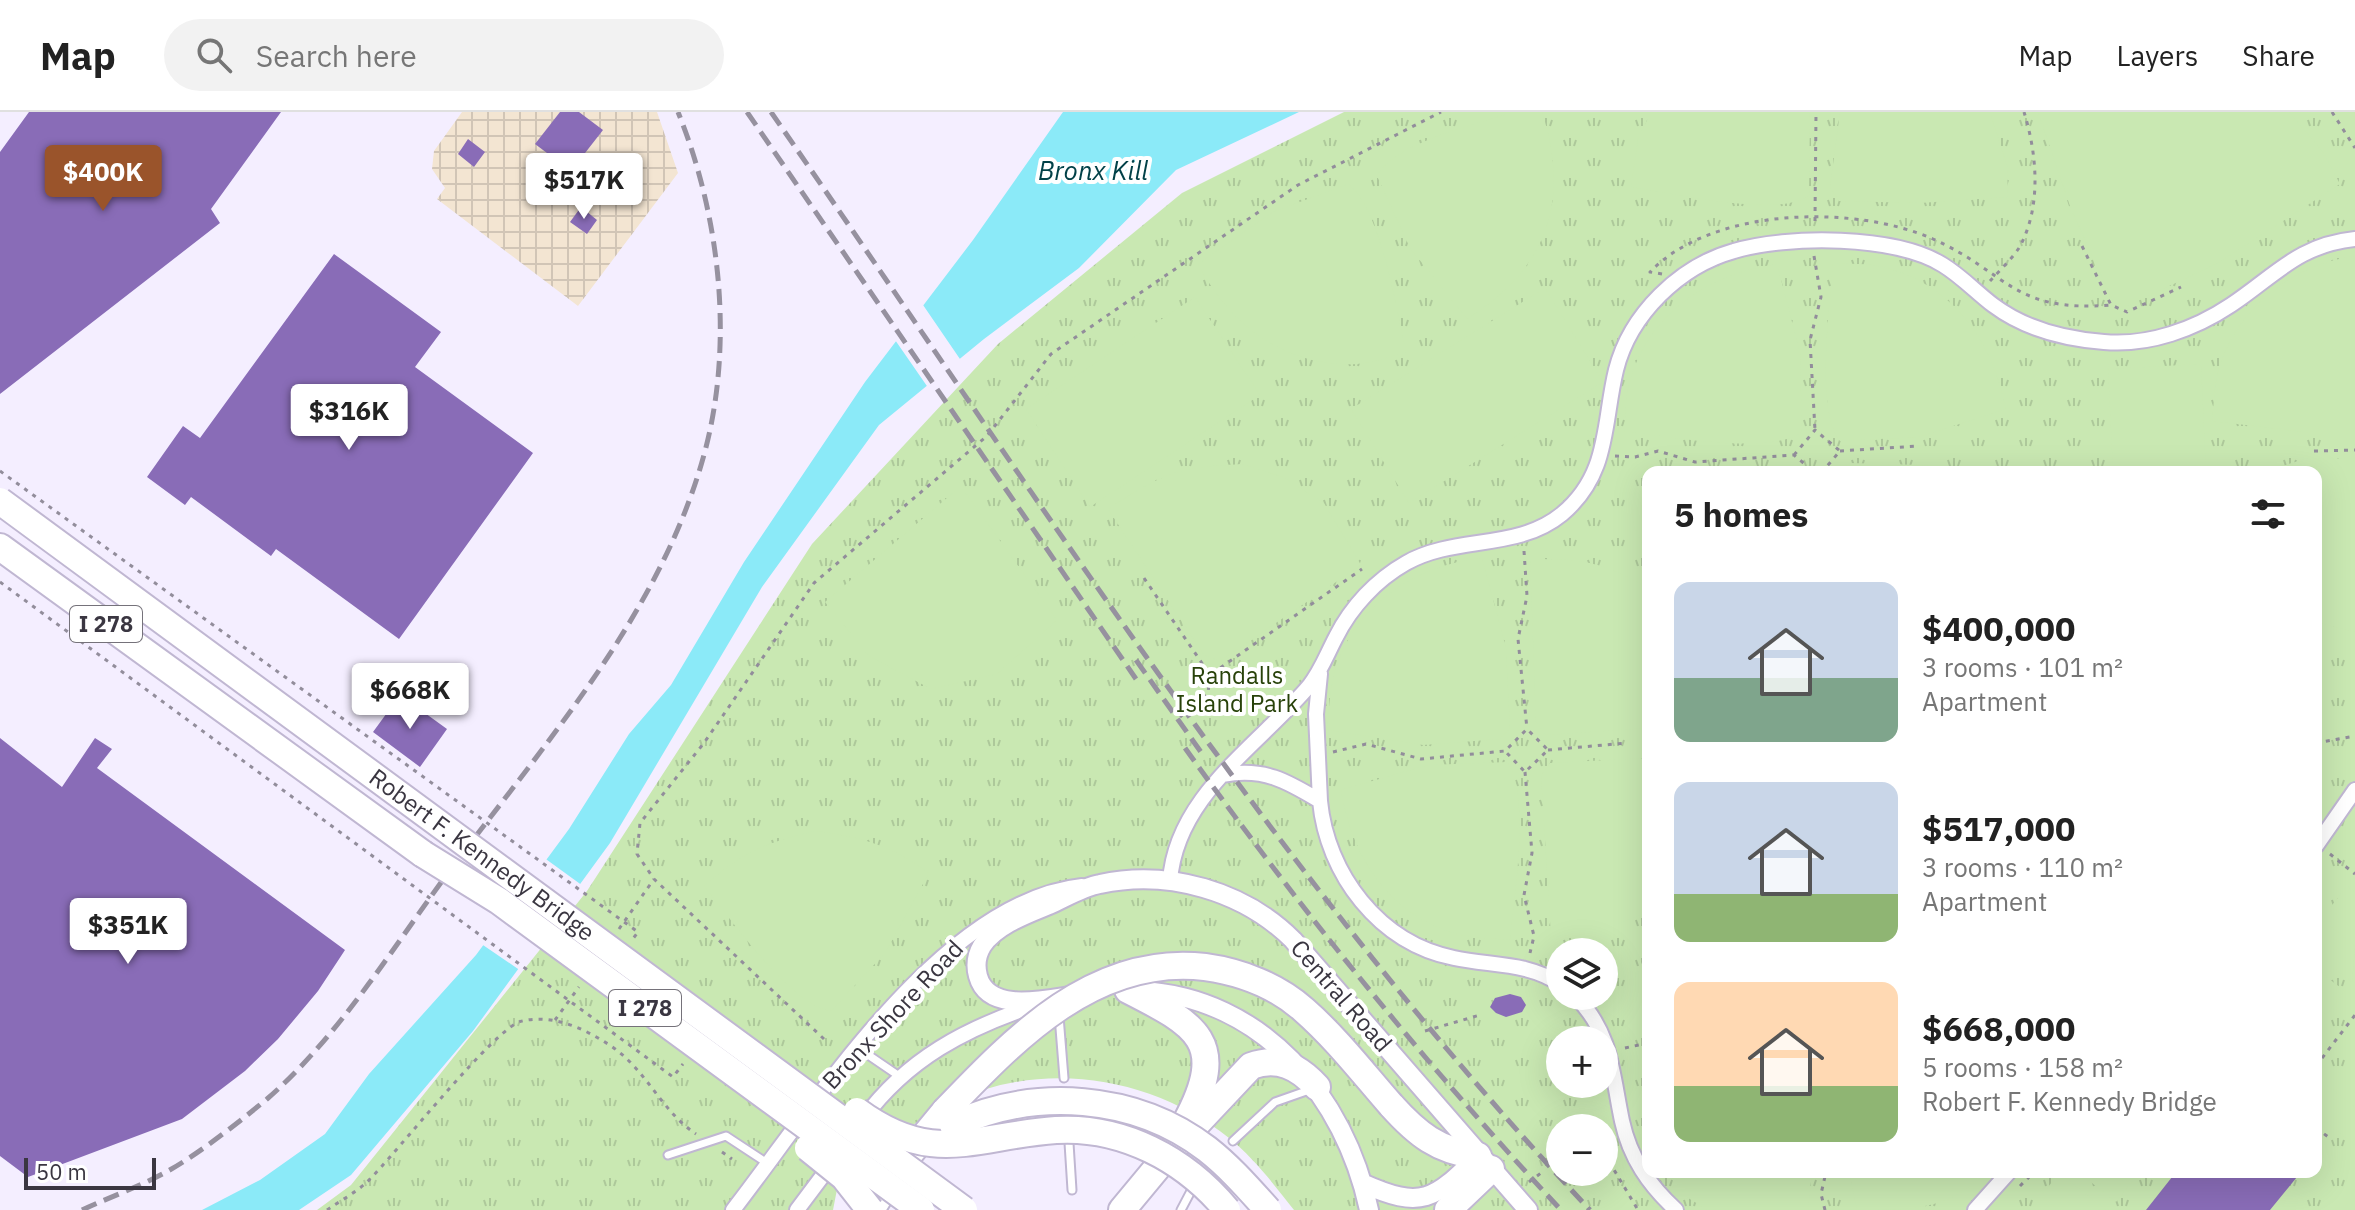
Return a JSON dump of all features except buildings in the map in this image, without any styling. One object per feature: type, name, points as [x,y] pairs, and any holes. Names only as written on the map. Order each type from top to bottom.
[{"type":"highway","name":"Robert F. Kennedy Bridge","points":[[0,501],[964,1210]]},
{"type":"highway","name":"Robert F. Kennedy Bridge","points":[[0,547],[423,854],[499,901],[921,1210]]},
{"type":"highway","points":[[423,854],[491,915],[833,1167],[870,1210],[893,1174],[949,1118],[1014,1045],[1072,998],[1123,973],[1168,965],[1230,971],[1277,991],[1320,1025],[1422,1137],[1485,1163],[1448,1210]]},
{"type":"highway","points":[[1128,990],[1183,1019],[1194,1030],[1205,1056],[1202,1092],[1171,1151]]},
{"type":"highway","points":[[717,1026],[833,1094],[890,1133],[918,1141],[963,1145],[1055,1130],[1103,1134],[1135,1142],[1165,1157],[1200,1182],[1227,1210]]},
{"type":"highway","points":[[1122,1210],[1171,1151],[1251,1066],[1268,1061],[1282,1063],[1306,1075],[1317,1087]]},
{"type":"highway","points":[[949,1118],[1001,1106],[1042,1101],[1084,1101],[1125,1109],[1165,1124],[1208,1150],[1268,1210]]},
{"type":"street","points":[[1170,881],[1173,853],[1182,829],[1223,775],[1321,670],[1336,638],[1359,602],[1403,565],[1440,548],[1519,536],[1561,515],[1588,484],[1603,455],[1620,355],[1641,318],[1661,295],[1700,265],[1734,251],[1815,242],[1869,242],[1907,250],[1943,265],[2010,317],[2048,332],[2109,343],[2147,340],[2179,331],[2221,312],[2295,257],[2332,242],[2355,239]]},
{"type":"street","points":[[1321,670],[1316,714],[1320,801],[1326,841],[1341,874],[1364,904],[1400,936],[1441,955],[1516,966],[1546,978]]},
{"type":"street","points":[[1223,775],[1251,771],[1271,774],[1320,801]]},
{"type":"street","points":[[2322,846],[2355,790]]},
{"type":"street","name":"Central Road","points":[[1099,884],[1170,881],[1224,895],[1256,910],[1282,929],[1528,1210]]},
{"type":"street","points":[[1099,884],[1008,924],[988,939],[976,965],[981,984],[995,996],[1016,1002],[1128,990],[1178,997],[1232,1017],[1282,1049],[1317,1087],[1341,1130],[1369,1210]]},
{"type":"street","name":"Bronx Shore Road","points":[[733,1210],[857,1048],[926,974],[992,918],[1053,889],[1099,884]]},
{"type":"street","name":"Bronx Shore Road","points":[[797,1210],[899,1076],[965,1033],[1058,998]]},
{"type":"street","points":[[1587,1010],[1599,1026]]},
{"type":"street","points":[[1618,1088],[1630,1147],[1642,1170]]},
{"type":"street","points":[[1362,1183],[1395,1203],[1418,1204],[1436,1196],[1485,1163]]},
{"type":"street","points":[[1646,1178],[1676,1210]]},
{"type":"street","points":[[1975,1210],[2004,1178]]},
{"type":"lane","points":[[1058,998],[1064,1078]]},
{"type":"lane","points":[[857,1048],[899,1076]]},
{"type":"lane","points":[[1233,1141],[1275,1102],[1317,1087]]},
{"type":"lane","points":[[668,1155],[726,1136],[768,1164]]},
{"type":"lane","points":[[1069,1143],[1072,1190]]},
{"type":"lane","points":[[1181,1210],[1191,1191]]},
{"type":"path","points":[[824,1039],[654,879],[637,854],[640,823],[704,743],[814,583],[987,436],[1051,354],[1298,185],[1441,112]]},
{"type":"path","points":[[1794,455],[1815,430],[1810,340],[1821,297],[1814,263],[1816,112]]},
{"type":"path","points":[[1979,293],[2019,247],[2033,206],[2036,158],[2024,112]]},
{"type":"path","points":[[2332,112],[2355,148]]},
{"type":"path","points":[[2082,246],[2111,305]]},
{"type":"path","points":[[1994,276],[2041,302],[2075,307],[2111,305],[2127,312],[2181,287]]},
{"type":"path","points":[[1815,430],[1840,451],[1918,446]]},
{"type":"path","points":[[2314,451],[2355,450]]},
{"type":"path","points":[[1603,455],[1626,458],[1658,451],[1695,462],[1794,455],[1807,466]]},
{"type":"path","points":[[1827,466],[1840,451]]},
{"type":"path","points":[[0,471],[638,932],[629,944]]},
{"type":"path","points":[[1519,536],[1527,596],[1518,639],[1527,729],[1548,750]]},
{"type":"path","points":[[1210,675],[1362,569]]},
{"type":"path","points":[[1144,578],[1210,675],[1208,693],[1180,717]]},
{"type":"path","points":[[0,582],[470,925]]},
{"type":"path","points":[[1318,756],[1366,744],[1421,759],[1505,751],[1527,729]]},
{"type":"path","points":[[2322,742],[2355,736]]},
{"type":"path","points":[[1525,772],[1548,750],[1626,743]]},
{"type":"path","points":[[1505,751],[1525,772],[1532,853],[1524,895],[1534,936],[1528,962]]},
{"type":"path","points":[[2322,849],[2355,874]]},
{"type":"path","points":[[1425,1031],[1480,1015]]},
{"type":"path","points":[[2322,1058],[2355,1015]]},
{"type":"path","points":[[327,1210],[365,1184],[495,1040],[520,1021],[568,1022],[609,1045],[637,1066],[671,1115],[732,1159]]},
{"type":"path","points":[[1618,1051],[1642,1045]]},
{"type":"path","points":[[2322,1132],[2331,1139]]},
{"type":"path","points":[[1618,1176],[1638,1210]]},
{"type":"path","points":[[1825,1178],[1821,1194],[1825,1210]]},
{"type":"path","points":[[2017,1187],[2027,1178]]},
{"type":"shaded area","points":[[462,112],[657,112],[678,173],[578,306],[437,199],[445,188],[432,169],[434,151]]},
{"type":"green space","name":"Randalls Island Park","points":[[1344,112],[2355,112],[2355,1210],[1294,1210],[1247,1154],[1199,1117],[1166,1100],[1131,1088],[1094,1080],[1057,1078],[1020,1081],[984,1090],[920,1120],[839,1179],[833,1210],[317,1210],[351,1185],[587,891],[812,544],[998,344],[1182,193]]},
{"type":"green space","points":[[1514,112],[1542,112],[1554,175],[1552,203],[1534,255],[1517,278],[1467,319],[1410,248],[1377,176],[1401,153],[1419,144]]},
{"type":"green space","points":[[1651,112],[1810,112],[1809,196],[1773,205],[1749,204],[1631,187],[1638,139]]},
{"type":"green space","points":[[1840,112],[1990,112],[2007,166],[2008,197],[1920,203],[1839,201],[1830,187]]},
{"type":"green space","points":[[2038,112],[2289,112],[2323,152],[2340,184],[2218,263],[2127,306],[2113,301],[2071,209]]},
{"type":"green space","points":[[1348,184],[1359,196],[1378,236],[1406,352],[1357,364],[1307,359],[1263,338],[1226,306],[1198,264],[1273,212]]},
{"type":"green space","points":[[2355,256],[2355,432],[2306,432],[2212,421],[2217,378],[2226,349],[2252,310],[2288,280],[2309,269]]},
{"type":"green space","points":[[1833,263],[1877,266],[1908,275],[1949,302],[1980,339],[2000,384],[2006,409],[1919,437],[1840,441],[1832,426],[1826,383]]},
{"type":"green space","points":[[1777,264],[1800,353],[1802,432],[1787,439],[1742,444],[1624,431],[1630,381],[1639,357],[1667,316],[1706,287],[1752,269]]},
{"type":"green space","points":[[1545,288],[1603,382],[1409,503],[1351,409]]},
{"type":"green space","points":[[1195,297],[1260,395],[1090,507],[1026,409]]},
{"type":"green space","points":[[2201,364],[2206,466],[2113,466],[2108,369]]},
{"type":"green space","points":[[2355,458],[2355,632],[2322,624],[2322,466],[2282,466],[2305,459]]},
{"type":"green space","points":[[1850,463],[1928,466],[1846,466]]},
{"type":"green space","points":[[1241,464],[1283,477],[1324,503],[1361,565],[1220,661],[1204,655],[1108,509],[1170,474]]},
{"type":"green space","points":[[955,491],[965,492],[1057,620],[997,674],[931,689],[869,656],[825,602]]},
{"type":"green space","points":[[1642,491],[1642,544],[1634,526],[1629,495]]},
{"type":"green space","points":[[1482,558],[1506,648],[1510,728],[1500,739],[1423,745],[1327,730],[1332,686],[1341,655],[1353,632],[1369,612],[1409,581],[1432,570]]},
{"type":"green space","points":[[1530,559],[1592,563],[1642,585],[1642,728],[1546,735],[1536,722]]},
{"type":"green space","points":[[1642,758],[1642,914],[1598,932],[1551,937],[1541,775],[1550,763]]},
{"type":"green space","points":[[1507,762],[1514,777],[1520,821],[1510,940],[1460,935],[1413,914],[1378,881],[1354,839],[1341,790],[1428,765]]},
{"type":"green space","points":[[815,831],[875,844],[929,873],[885,953],[831,1011],[815,1006],[781,978],[704,886],[731,864],[755,850]]},
{"type":"green space","points":[[2347,886],[2355,892],[2355,930],[2329,909]]},
{"type":"green space","points":[[2322,920],[2355,946],[2352,982],[2322,958]]},
{"type":"green space","points":[[1642,962],[1642,1025],[1631,1024],[1636,976]]},
{"type":"green space","points":[[2322,974],[2345,991],[2326,1015],[2322,1011]]},
{"type":"green space","points":[[2326,1085],[2355,1107],[2355,1145],[2322,1119],[2322,1090]]},
{"type":"green space","points":[[1673,1178],[1811,1178],[1808,1210],[1708,1210],[1688,1198]]},
{"type":"green space","points":[[1850,1178],[1979,1178],[1958,1194],[1929,1205],[1857,1210]]},
{"type":"green space","points":[[2055,1178],[2065,1178],[2106,1210],[2059,1210],[2041,1196]]},
{"type":"green space","points":[[2086,1178],[2134,1179],[2116,1202]]},
{"type":"water","name":"Bronx Kill","points":[[1063,112],[1299,112],[1176,170],[1079,268],[984,339],[879,425],[762,587],[610,843],[473,1031],[351,1175],[299,1210],[202,1210],[260,1180],[325,1134],[369,1074],[476,955],[569,829],[629,734],[671,685],[744,562],[865,382],[973,240]]},
{"type":"pier","points":[[921,302],[962,362],[929,389],[893,337]]},
{"type":"pier","points":[[543,857],[583,886],[521,971],[480,943]]},
{"type":"railway","points":[[82,1210],[158,1176],[193,1155],[267,1099],[317,1049],[559,727],[630,622],[660,567],[686,510],[705,451],[719,367],[720,323],[713,236],[704,194],[678,112]]},
{"type":"railway","points":[[747,112],[1136,679]]},
{"type":"railway","points":[[771,112],[1062,536],[1261,815],[1366,950],[1475,1082],[1590,1210]]},
{"type":"railway","points":[[1136,660],[1203,755]]},
{"type":"railway","points":[[1185,748],[1366,985],[1461,1099],[1561,1210]]}]
